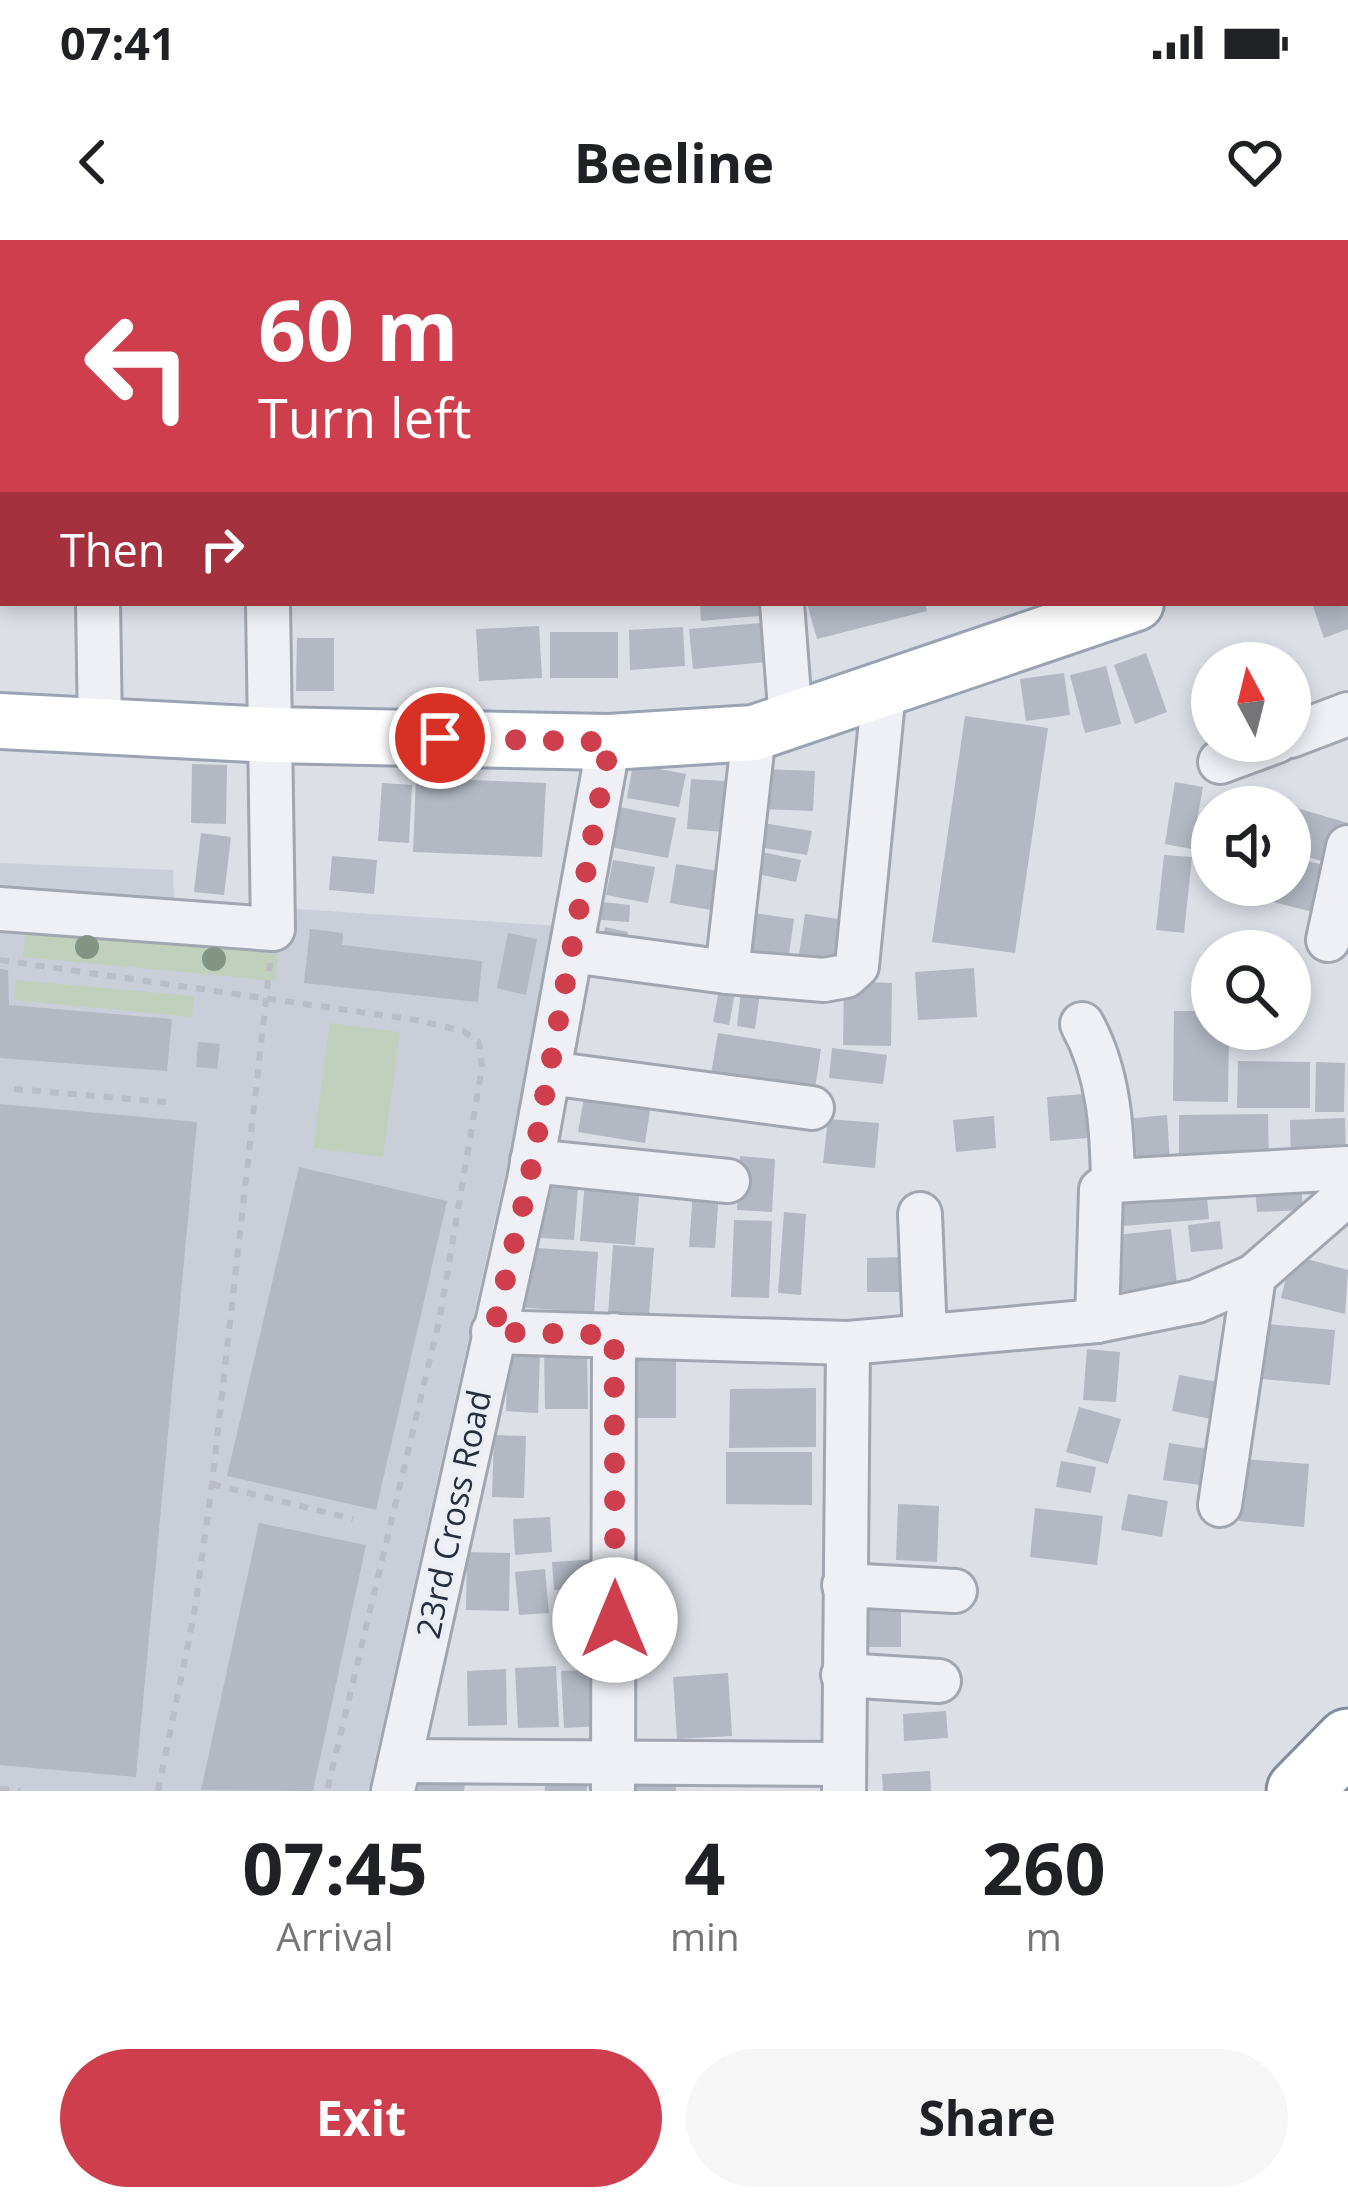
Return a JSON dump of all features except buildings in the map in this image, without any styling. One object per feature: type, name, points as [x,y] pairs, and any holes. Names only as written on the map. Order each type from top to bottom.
[{"type":"highway","points":[[1299,1791],[1348,1741]]},
{"type":"main road","points":[[0,721],[271,735],[610,742],[772,728],[1127,606]]},
{"type":"street","points":[[98,606],[100,728]]},
{"type":"street","points":[[0,909],[273,929],[268,606]]},
{"type":"street","points":[[728,972],[772,728],[782,606]]},
{"type":"street","points":[[571,951],[728,972],[824,980],[846,976],[857,966],[884,690]]},
{"type":"street","points":[[1311,728],[1348,714]]},
{"type":"street","name":"23rd Cross Road","points":[[396,1776],[532,1161],[610,742]]},
{"type":"street","points":[[1328,940],[1348,847]]},
{"type":"street","points":[[1082,1024],[1106,1094],[1113,1181]]},
{"type":"street","points":[[549,1073],[812,1108]]},
{"type":"street","points":[[532,1161],[728,1181]]},
{"type":"street","points":[[1097,1322],[1101,1190],[1113,1181],[1348,1168]]},
{"type":"street","points":[[493,1332],[848,1343],[1097,1322],[1196,1300],[1254,1276],[1348,1194]]},
{"type":"street","points":[[920,1214],[925,1336]]},
{"type":"street","points":[[1220,1505],[1254,1276]]},
{"type":"street","points":[[614,1335],[614,1777]]},
{"type":"street","points":[[396,1776],[843,1777],[848,1343]]},
{"type":"street","points":[[844,1585],[955,1591]]},
{"type":"street","points":[[843,1675],[939,1681]]},
{"type":"path","points":[[158,1791],[194,1615],[212,1484],[273,929]]},
{"type":"path","points":[[0,960],[416,1020],[463,1031],[478,1042],[482,1067],[440,1317],[327,1791]]},
{"type":"path","points":[[14,1089],[166,1102]]},
{"type":"path","points":[[212,1484],[353,1519]]},
{"type":"path","points":[[0,1789],[20,1791]]},
{"type":"shaded area","points":[[0,863],[173,870],[174,901],[560,926],[368,1791],[0,1791]]},
{"type":"green space","points":[[26,927],[278,950],[276,981],[23,957]]},
{"type":"green space","points":[[16,980],[194,996],[192,1017],[14,1000]]},
{"type":"green space","points":[[330,1023],[400,1032],[383,1157],[313,1148]]},
{"type":"route","points":[[440,738],[610,742],[529,1180],[493,1332],[614,1335],[615,1620]]}]
